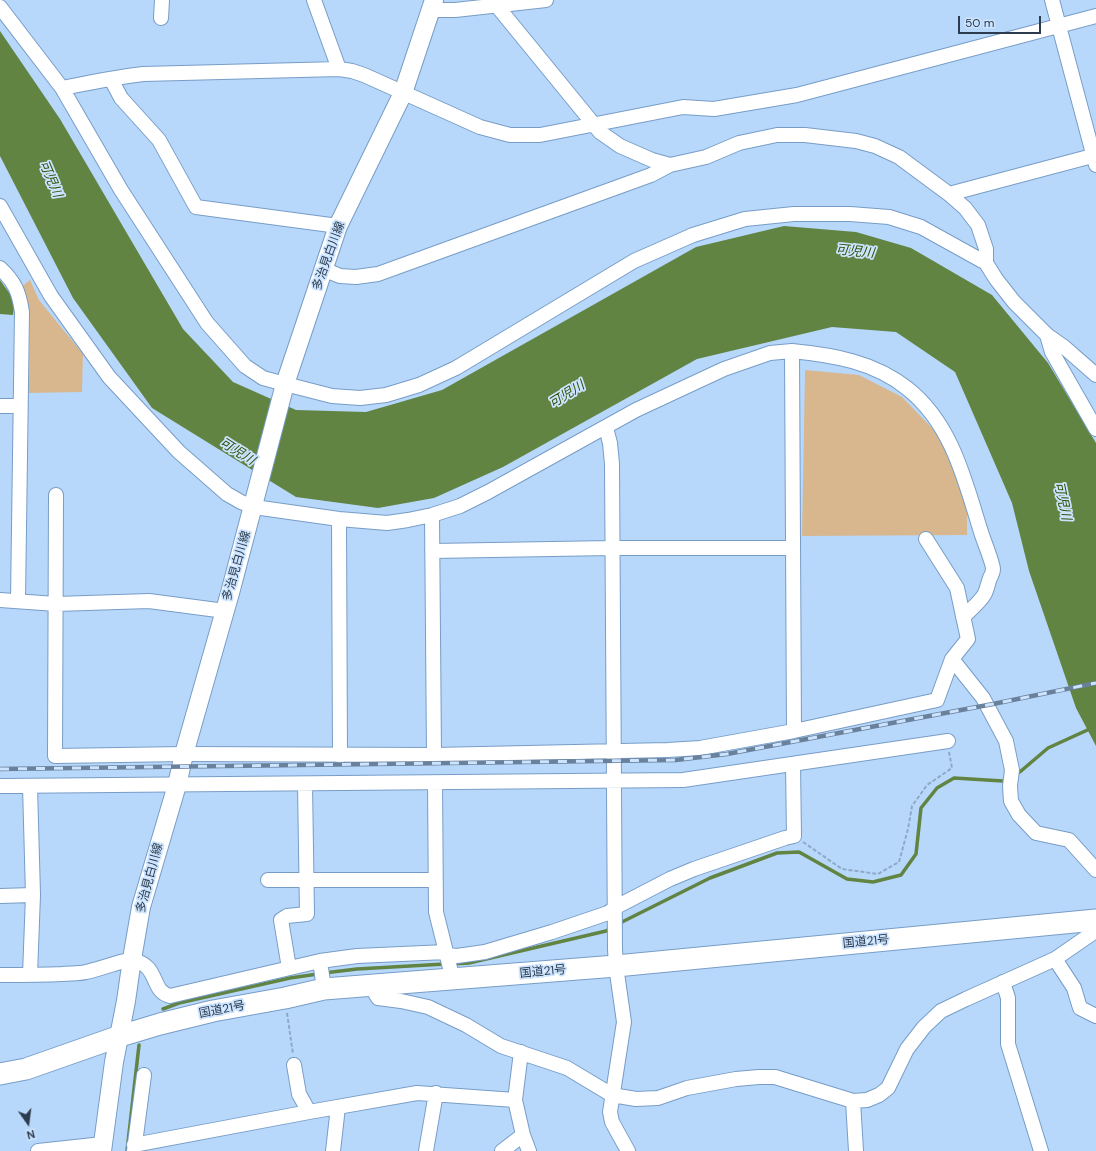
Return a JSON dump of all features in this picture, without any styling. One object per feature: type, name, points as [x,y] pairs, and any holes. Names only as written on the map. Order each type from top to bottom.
[{"type":"highway","name":"国道21号","points":[[0,1074],[26,1069],[120,1036],[213,1011],[285,998],[324,989],[616,966],[1096,920]]},
{"type":"main road","name":"多治見白川線","points":[[103,1148],[114,1062],[120,1036],[142,906],[254,507],[285,384],[338,226],[402,93],[433,5]]},
{"type":"street","points":[[161,18],[162,0]]},
{"type":"street","points":[[314,0],[339,69]]},
{"type":"street","points":[[433,5],[455,10],[546,0]]},
{"type":"street","points":[[949,194],[1095,158],[1052,0]]},
{"type":"street","points":[[497,6],[600,132],[620,146],[652,160],[670,165]]},
{"type":"street","points":[[0,7],[62,88],[121,190],[207,323],[245,366],[263,378],[332,396],[360,398],[386,395],[419,385],[456,368],[634,261],[693,235],[745,219],[801,214],[850,214],[889,217],[921,227],[986,263],[1014,302],[1047,335],[1064,347],[1096,375]]},
{"type":"street","points":[[62,88],[111,80],[123,76],[143,74],[339,69],[364,75],[480,127],[510,135],[540,135],[683,107],[714,109],[797,95],[1096,16]]},
{"type":"street","points":[[111,80],[121,98],[159,140],[196,207],[338,226]]},
{"type":"street","points":[[323,269],[340,276],[378,274],[651,175],[670,165],[706,157],[739,143],[777,135],[805,135],[856,141],[875,146],[899,157],[949,194],[965,208],[978,225],[986,249],[986,263]]},
{"type":"street","points":[[0,206],[51,296],[109,377],[179,452],[227,494],[254,507],[339,519],[387,523],[432,515],[460,506],[488,492],[606,428],[636,410],[724,369],[770,353],[792,351],[835,356],[856,361],[874,368],[907,388],[922,401],[934,415],[950,442],[963,476],[993,569],[984,595],[963,617]]},
{"type":"street","points":[[0,268],[14,283],[20,297],[22,312],[18,600]]},
{"type":"street","points":[[1047,335],[1052,352],[1096,429]]},
{"type":"street","points":[[792,351],[794,731]]},
{"type":"street","points":[[0,406],[20,406]]},
{"type":"street","points":[[606,428],[610,443],[612,464],[616,966],[624,1022],[610,1112],[612,1122],[628,1151]]},
{"type":"street","points":[[56,495],[55,756],[184,754],[340,756],[434,755],[614,752],[700,748],[794,731],[937,700],[952,659],[968,639],[956,588],[926,540]]},
{"type":"street","points":[[432,515],[434,755]]},
{"type":"street","points":[[339,519],[340,756]]},
{"type":"street","points":[[432,551],[612,548],[793,548]]},
{"type":"street","points":[[0,600],[18,600],[56,604],[148,601],[225,611]]},
{"type":"street","points":[[952,659],[983,698],[1006,740],[1012,770],[1010,786],[1011,801],[1019,815],[1036,833],[1069,840],[1096,870]]},
{"type":"street","points":[[0,786],[682,780],[948,741]]},
{"type":"street","points":[[0,975],[85,973],[132,959],[145,964],[151,971],[159,990],[163,994],[170,996],[320,961],[357,956],[446,953],[457,956],[485,952],[608,913],[616,907],[694,868],[794,836],[793,764]]},
{"type":"street","points":[[435,783],[436,912],[453,980]]},
{"type":"street","points":[[289,968],[281,920],[286,916],[306,914],[306,784]]},
{"type":"street","points":[[30,786],[33,895],[30,975]]},
{"type":"street","points":[[268,880],[435,880]]},
{"type":"street","points":[[0,896],[33,895]]},
{"type":"street","points":[[371,986],[378,998],[428,1007],[466,1025],[501,1046],[568,1068],[612,1095],[636,1099],[658,1098],[687,1088],[759,1076],[775,1077],[853,1100],[867,1100],[879,1095],[888,1088],[907,1049],[924,1028],[941,1011],[1056,959],[1094,932],[1096,927]]},
{"type":"street","points":[[1056,959],[1074,988],[1080,1008],[1096,1016]]},
{"type":"street","points":[[320,961],[324,989]]},
{"type":"street","points":[[1003,982],[1008,998],[1008,1044],[1041,1151]]},
{"type":"street","points":[[521,1052],[515,1100],[523,1135],[529,1151]]},
{"type":"street","points":[[294,1065],[299,1094],[309,1112]]},
{"type":"street","points":[[144,1074],[134,1148],[309,1112],[417,1093],[436,1093],[515,1100]]},
{"type":"street","points":[[426,1151],[436,1093]]},
{"type":"street","points":[[853,1100],[856,1151]]},
{"type":"street","points":[[332,1151],[338,1107]]},
{"type":"street","points":[[502,1151],[523,1135]]},
{"type":"street","points":[[38,1151],[103,1148]]},
{"type":"path","points":[[794,836],[842,869],[878,874],[899,862],[908,829],[912,806],[927,785],[952,768],[948,741]]},
{"type":"path","points":[[285,998],[294,1065]]},
{"type":"shaded area","points":[[30,280],[39,300],[83,354],[82,392],[29,393],[30,315],[21,287]]},
{"type":"shaded area","points":[[805,370],[859,375],[902,397],[933,429],[950,454],[967,500],[967,535],[802,536]]},
{"type":"water","name":"可児川","points":[[0,31],[60,119],[183,329],[233,382],[296,410],[366,412],[442,390],[696,247],[784,226],[856,232],[911,248],[992,295],[1048,363],[1096,443],[1096,746],[1076,708],[1029,571],[1012,503],[955,372],[896,332],[832,327],[697,359],[503,467],[434,498],[378,508],[296,497],[152,408],[73,298],[0,156]]},
{"type":"water","points":[[0,280],[15,301],[13,315],[0,314]]},
{"type":"waterway","points":[[1015,775],[1048,748],[1096,726]]},
{"type":"waterway","points":[[618,924],[710,878],[777,853],[799,852],[847,879],[873,882],[901,875],[916,854],[921,808],[937,788],[954,778],[1003,781],[1007,779]]},
{"type":"waterway","points":[[451,964],[469,963],[606,931],[611,928]]},
{"type":"waterway","points":[[324,973],[357,969],[445,964]]},
{"type":"waterway","points":[[163,1009],[179,1003],[290,978],[318,974]]},
{"type":"waterway","points":[[127,1151],[139,1045]]},
{"type":"railway","points":[[0,769],[676,760],[727,754],[1096,683]]}]
